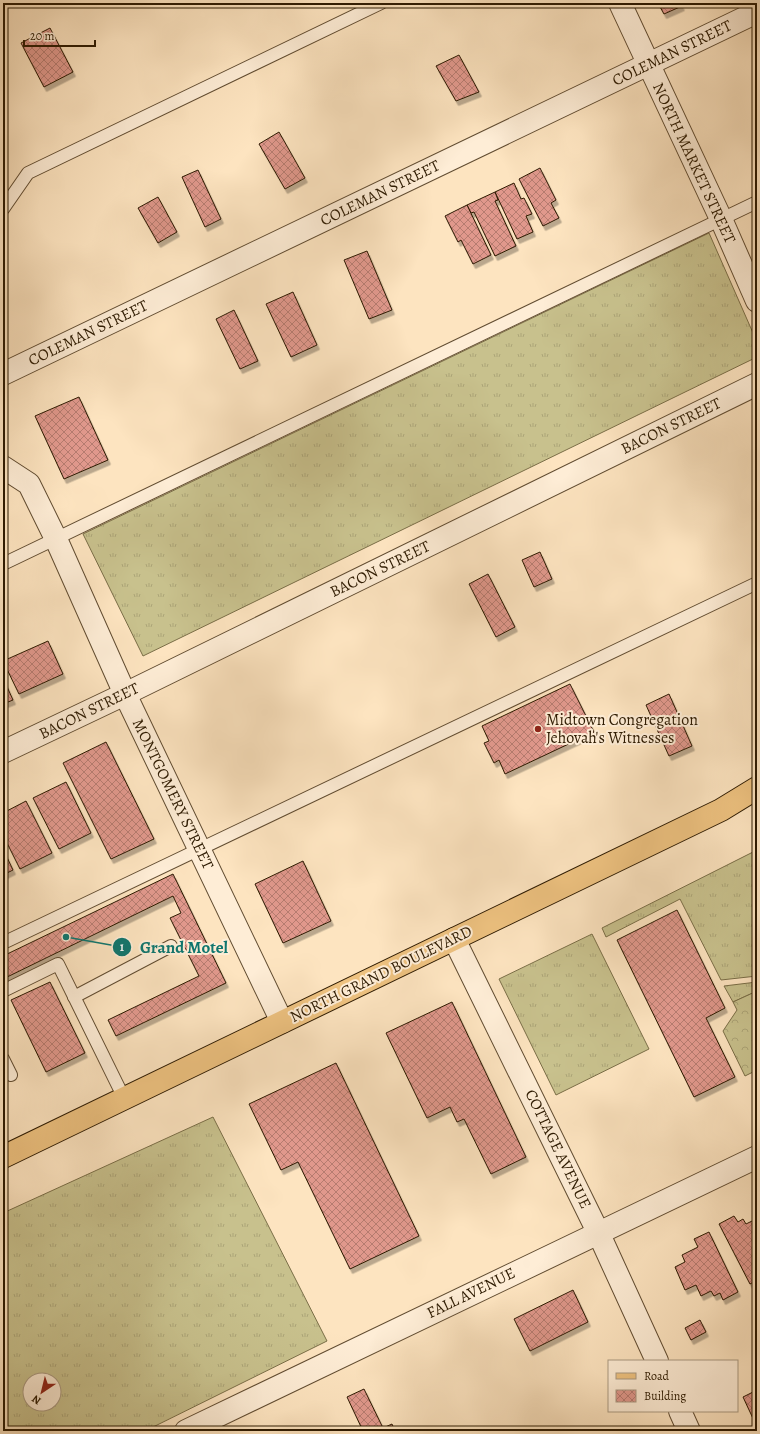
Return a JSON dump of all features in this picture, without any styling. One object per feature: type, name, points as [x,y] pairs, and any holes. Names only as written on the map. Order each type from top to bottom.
[{"type":"main road","name":"NORTH GRAND BOULEVARD","points":[[3,1156],[721,810],[757,788]]},
{"type":"street","name":"NORTH MARKET STREET","points":[[620,3],[721,219],[757,301]]},
{"type":"street","name":"COLEMAN STREET","points":[[3,374],[757,12]]},
{"type":"street","name":"BACON STREET","points":[[3,752],[126,694],[757,384]]},
{"type":"street","name":"MONTGOMERY STREET","points":[[3,467],[29,484],[56,539],[126,694],[282,1022]]},
{"type":"street","name":"COTTAGE AVENUE","points":[[454,939],[598,1232],[657,1360]]},
{"type":"street","name":"FALL AVENUE","points":[[186,1431],[757,1157]]},
{"type":"street","points":[[680,1412],[689,1431]]},
{"type":"lane","points":[[3,209],[28,173],[381,3]]},
{"type":"lane","points":[[3,564],[757,202]]},
{"type":"lane","points":[[3,943],[757,583]]},
{"type":"lane","points":[[74,997],[171,946]]},
{"type":"lane","points":[[3,991],[58,964],[124,1098]]},
{"type":"lane","points":[[3,1059],[11,1075]]},
{"type":"green space","points":[[709,233],[757,342],[757,357],[143,656],[83,534]]},
{"type":"green space","points":[[757,850],[757,976],[721,980],[680,899],[606,937],[602,928]]},
{"type":"green space","points":[[592,934],[649,1049],[556,1095],[499,979]]},
{"type":"green space","points":[[757,982],[757,991],[733,1002],[724,986]]},
{"type":"green space","points":[[757,991],[757,1070],[745,1076],[723,1031],[737,1010],[733,1002]]},
{"type":"green space","points":[[213,1117],[327,1341],[145,1431],[3,1431],[3,1213]]},
{"type":"building","points":[[658,3],[680,3],[682,6],[664,14]]},
{"type":"building","points":[[50,28],[73,72],[44,87],[21,43]]},
{"type":"building","points":[[459,55],[479,92],[456,101],[436,66]]},
{"type":"building","points":[[279,132],[305,178],[285,189],[259,144]]},
{"type":"building","points":[[540,168],[556,200],[551,203],[559,218],[543,226],[519,179]]},
{"type":"building","points":[[198,170],[221,219],[205,227],[182,177]]},
{"type":"building","points":[[514,183],[521,199],[524,198],[532,214],[526,216],[533,232],[517,239],[495,192]]},
{"type":"building","points":[[495,192],[498,200],[495,201],[516,246],[495,256],[474,212],[471,213],[467,205]]},
{"type":"building","points":[[158,197],[177,232],[158,243],[138,208]]},
{"type":"building","points":[[467,205],[491,255],[473,264],[461,240],[458,242],[445,216]]},
{"type":"building","points":[[367,251],[392,310],[369,319],[344,260]]},
{"type":"building","points":[[293,292],[317,345],[291,357],[266,304]]},
{"type":"building","points":[[234,310],[258,361],[240,369],[216,319]]},
{"type":"building","points":[[79,397],[108,460],[64,479],[35,416]]},
{"type":"building","points":[[540,552],[552,579],[534,587],[522,560]]},
{"type":"building","points":[[488,574],[515,627],[496,637],[469,584]]},
{"type":"building","points":[[48,641],[63,674],[19,694],[3,661]]},
{"type":"building","points":[[3,678],[13,700],[3,704]]},
{"type":"building","name":"Midtown Congregation Jehovah's Witnesses","points":[[570,684],[594,732],[505,774],[499,760],[494,763],[484,743],[489,741],[482,726]]},
{"type":"building","points":[[669,694],[692,746],[669,756],[646,705]]},
{"type":"building","points":[[106,742],[154,839],[111,859],[63,763]]},
{"type":"building","points":[[66,782],[91,833],[59,849],[33,798]]},
{"type":"building","points":[[26,801],[52,853],[20,869],[3,835],[3,813]]},
{"type":"building","points":[[3,849],[13,870],[3,875]]},
{"type":"building","points":[[303,861],[331,921],[283,943],[255,884]]},
{"type":"building","points":[[173,874],[226,983],[116,1036],[108,1020],[199,976],[170,918],[181,913],[173,896],[3,979],[3,956]]},
{"type":"building","points":[[677,910],[725,1008],[706,1018],[735,1077],[694,1097],[617,940]]},
{"type":"building","points":[[50,982],[85,1053],[46,1072],[11,1000]]},
{"type":"building","points":[[452,1002],[526,1157],[491,1174],[464,1119],[457,1122],[450,1107],[427,1118],[386,1033]]},
{"type":"building","points":[[336,1063],[419,1236],[350,1269],[298,1162],[281,1170],[249,1104]]},
{"type":"building","points":[[734,1216],[738,1222],[743,1219],[746,1224],[756,1219],[757,1222],[757,1280],[750,1284],[719,1224]]},
{"type":"building","points":[[709,1232],[738,1292],[723,1300],[720,1293],[714,1296],[711,1291],[701,1296],[696,1285],[685,1290],[675,1267],[685,1262],[682,1255],[698,1247],[694,1239]]},
{"type":"building","points":[[573,1290],[588,1322],[530,1351],[514,1319]]},
{"type":"building","points":[[700,1320],[706,1332],[691,1340],[685,1328]]},
{"type":"building","points":[[364,1389],[383,1428],[392,1424],[395,1431],[363,1431],[347,1397]]},
{"type":"building","points":[[757,1390],[757,1427],[743,1397]]},
{"type":"place","name":"Midtown Congregation Jehovah's Witnesses","points":[[538,729]]},
{"type":"place","name":"Grand Motel","points":[[66,937]]}]
